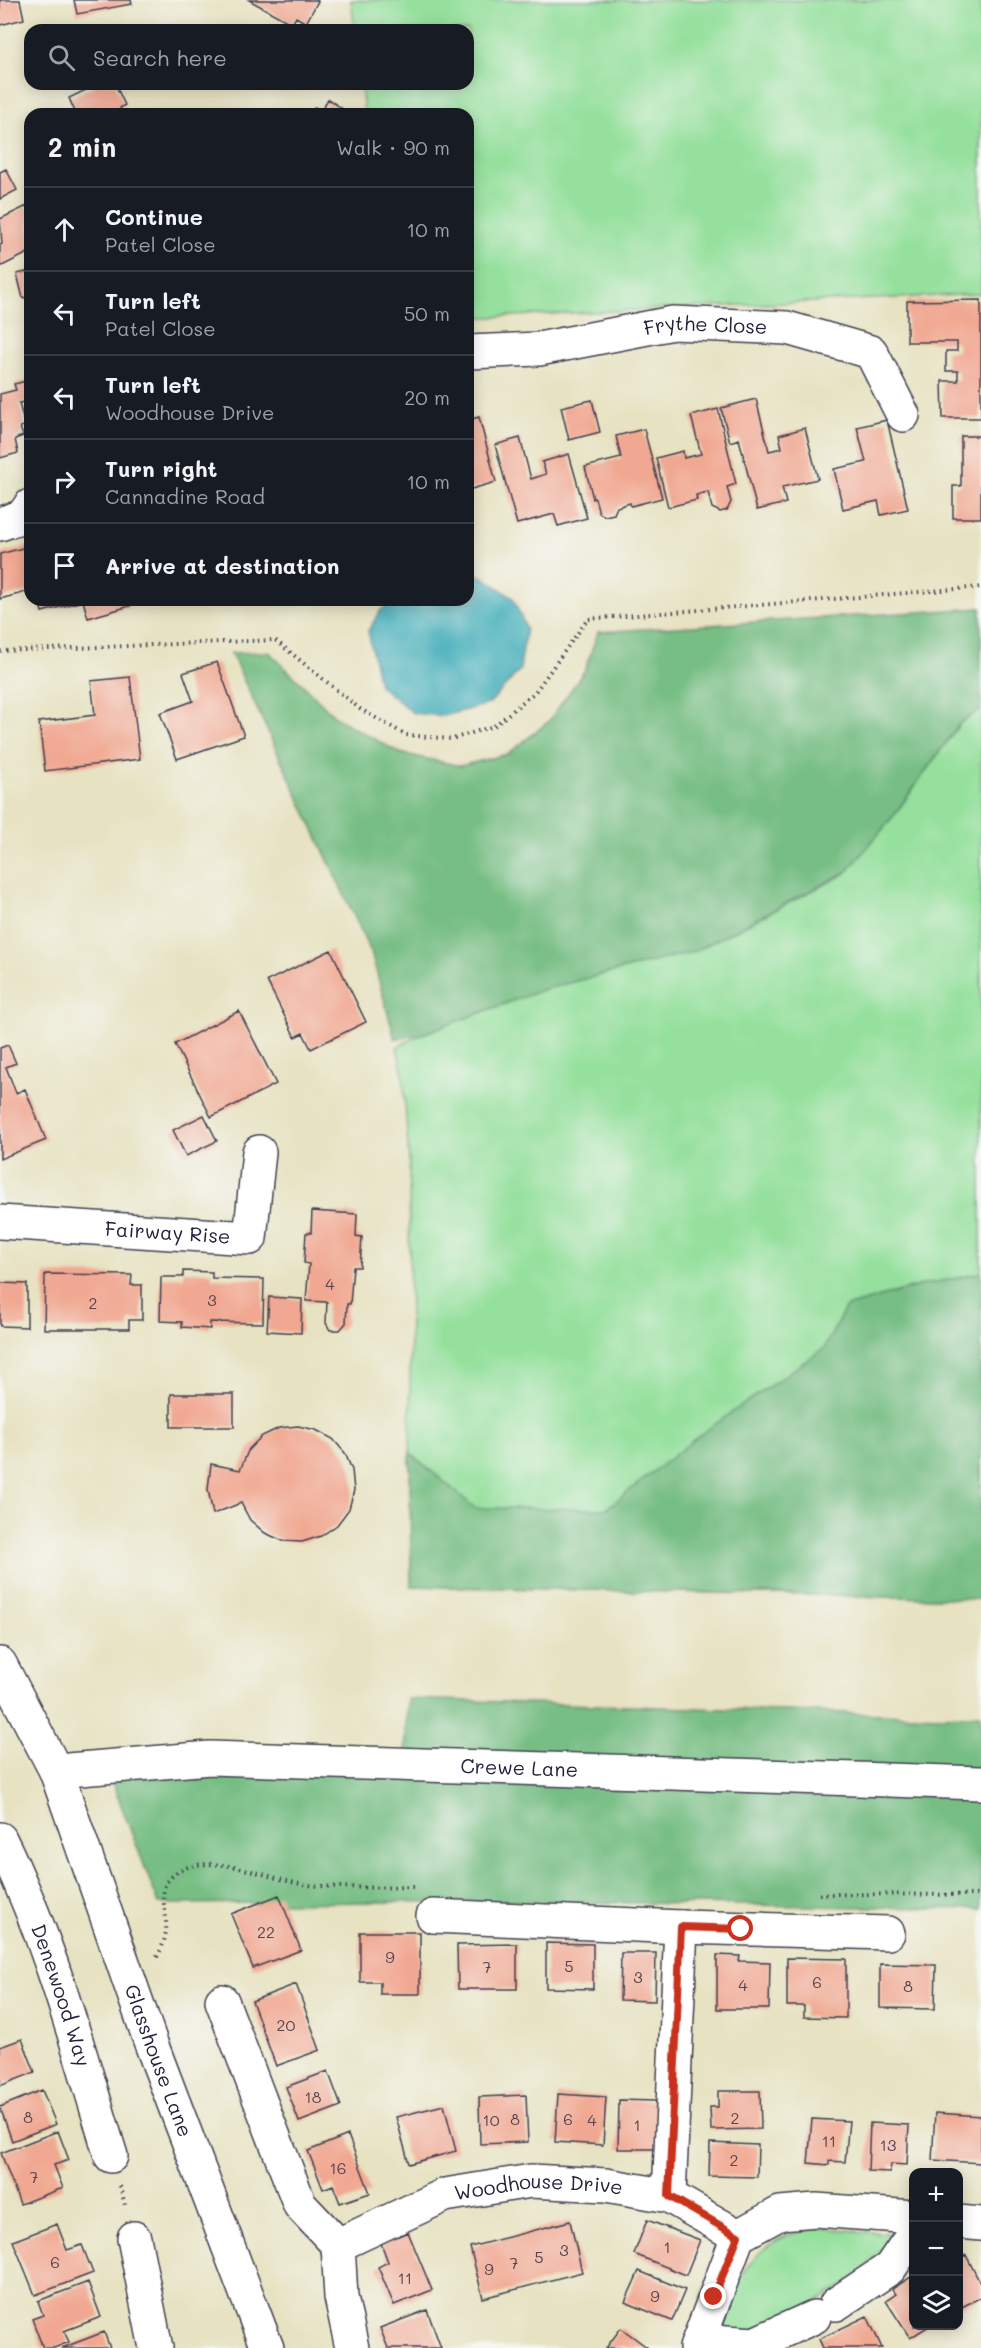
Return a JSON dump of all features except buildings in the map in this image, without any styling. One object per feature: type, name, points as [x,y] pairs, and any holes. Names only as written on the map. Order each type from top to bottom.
[{"type":"street","name":"Frythe Close","points":[[474,352],[538,348],[673,322],[787,328],[871,352],[903,415]]},
{"type":"street","points":[[0,524],[24,515]]},
{"type":"street","name":"Fairway Rise","points":[[0,1222],[250,1238],[259,1152]]},
{"type":"street","name":"Glasshouse Lane","points":[[0,1665],[56,1771],[152,2046],[267,2348]]},
{"type":"street","name":"Crewe Lane","points":[[56,1771],[210,1758],[981,1783]]},
{"type":"street","name":"Denewood Way","points":[[0,1839],[20,1880],[52,1965],[111,2156]]},
{"type":"street","points":[[433,1916],[888,1933]]},
{"type":"street","points":[[669,2196],[681,1927]]},
{"type":"street","points":[[222,2001],[300,2205],[338,2245],[341,2297],[352,2348]]},
{"type":"street","name":"Woodhouse Drive","points":[[338,2245],[445,2195],[531,2181],[606,2185],[669,2196],[738,2236]]},
{"type":"street","points":[[909,2217],[816,2210],[780,2213],[738,2236],[698,2344],[754,2344],[825,2310],[890,2268],[909,2240]]},
{"type":"street","points":[[963,2222],[981,2224]]},
{"type":"street","points":[[134,2238],[156,2348]]},
{"type":"path","points":[[0,651],[275,640],[360,709],[406,735],[452,739],[494,726],[535,692],[588,619],[981,587]]},
{"type":"path","points":[[111,2156],[134,2238]]},
{"type":"green space","points":[[351,0],[981,0],[981,294],[474,318],[474,108],[363,108],[362,90],[474,90],[474,24],[354,24]]},
{"type":"green space","points":[[981,608],[981,709],[960,723],[895,814],[848,871],[695,951],[545,989],[422,1034],[395,1039],[371,952],[231,653],[269,652],[338,719],[400,753],[460,766],[508,754],[549,721],[585,670],[598,632]]},
{"type":"green space","points":[[981,709],[981,1599],[411,1586],[409,1163],[403,1073],[397,1047],[422,1034],[545,989],[695,951],[845,874],[895,814],[960,723]]},
{"type":"green space","points":[[981,1273],[981,1599],[411,1586],[410,1453],[475,1508],[606,1509],[701,1434],[824,1348],[846,1307],[918,1286]]},
{"type":"green space","points":[[407,1699],[943,1716],[981,1714],[981,1783],[405,1764]]},
{"type":"green space","points":[[162,1767],[981,1785],[981,1909],[517,1901],[159,1904],[109,1774]]},
{"type":"green space","points":[[823,2228],[891,2234],[878,2255],[858,2276],[818,2301],[752,2332],[718,2334],[733,2294],[752,2261],[765,2248],[780,2239],[799,2232]]},
{"type":"water","points":[[474,574],[482,576],[513,598],[526,628],[520,670],[489,704],[443,716],[413,713],[379,685],[368,631],[381,610],[386,606],[474,606]]},
{"type":"route","points":[[714,2297],[738,2236],[669,2196],[681,1927],[741,1929]]}]
